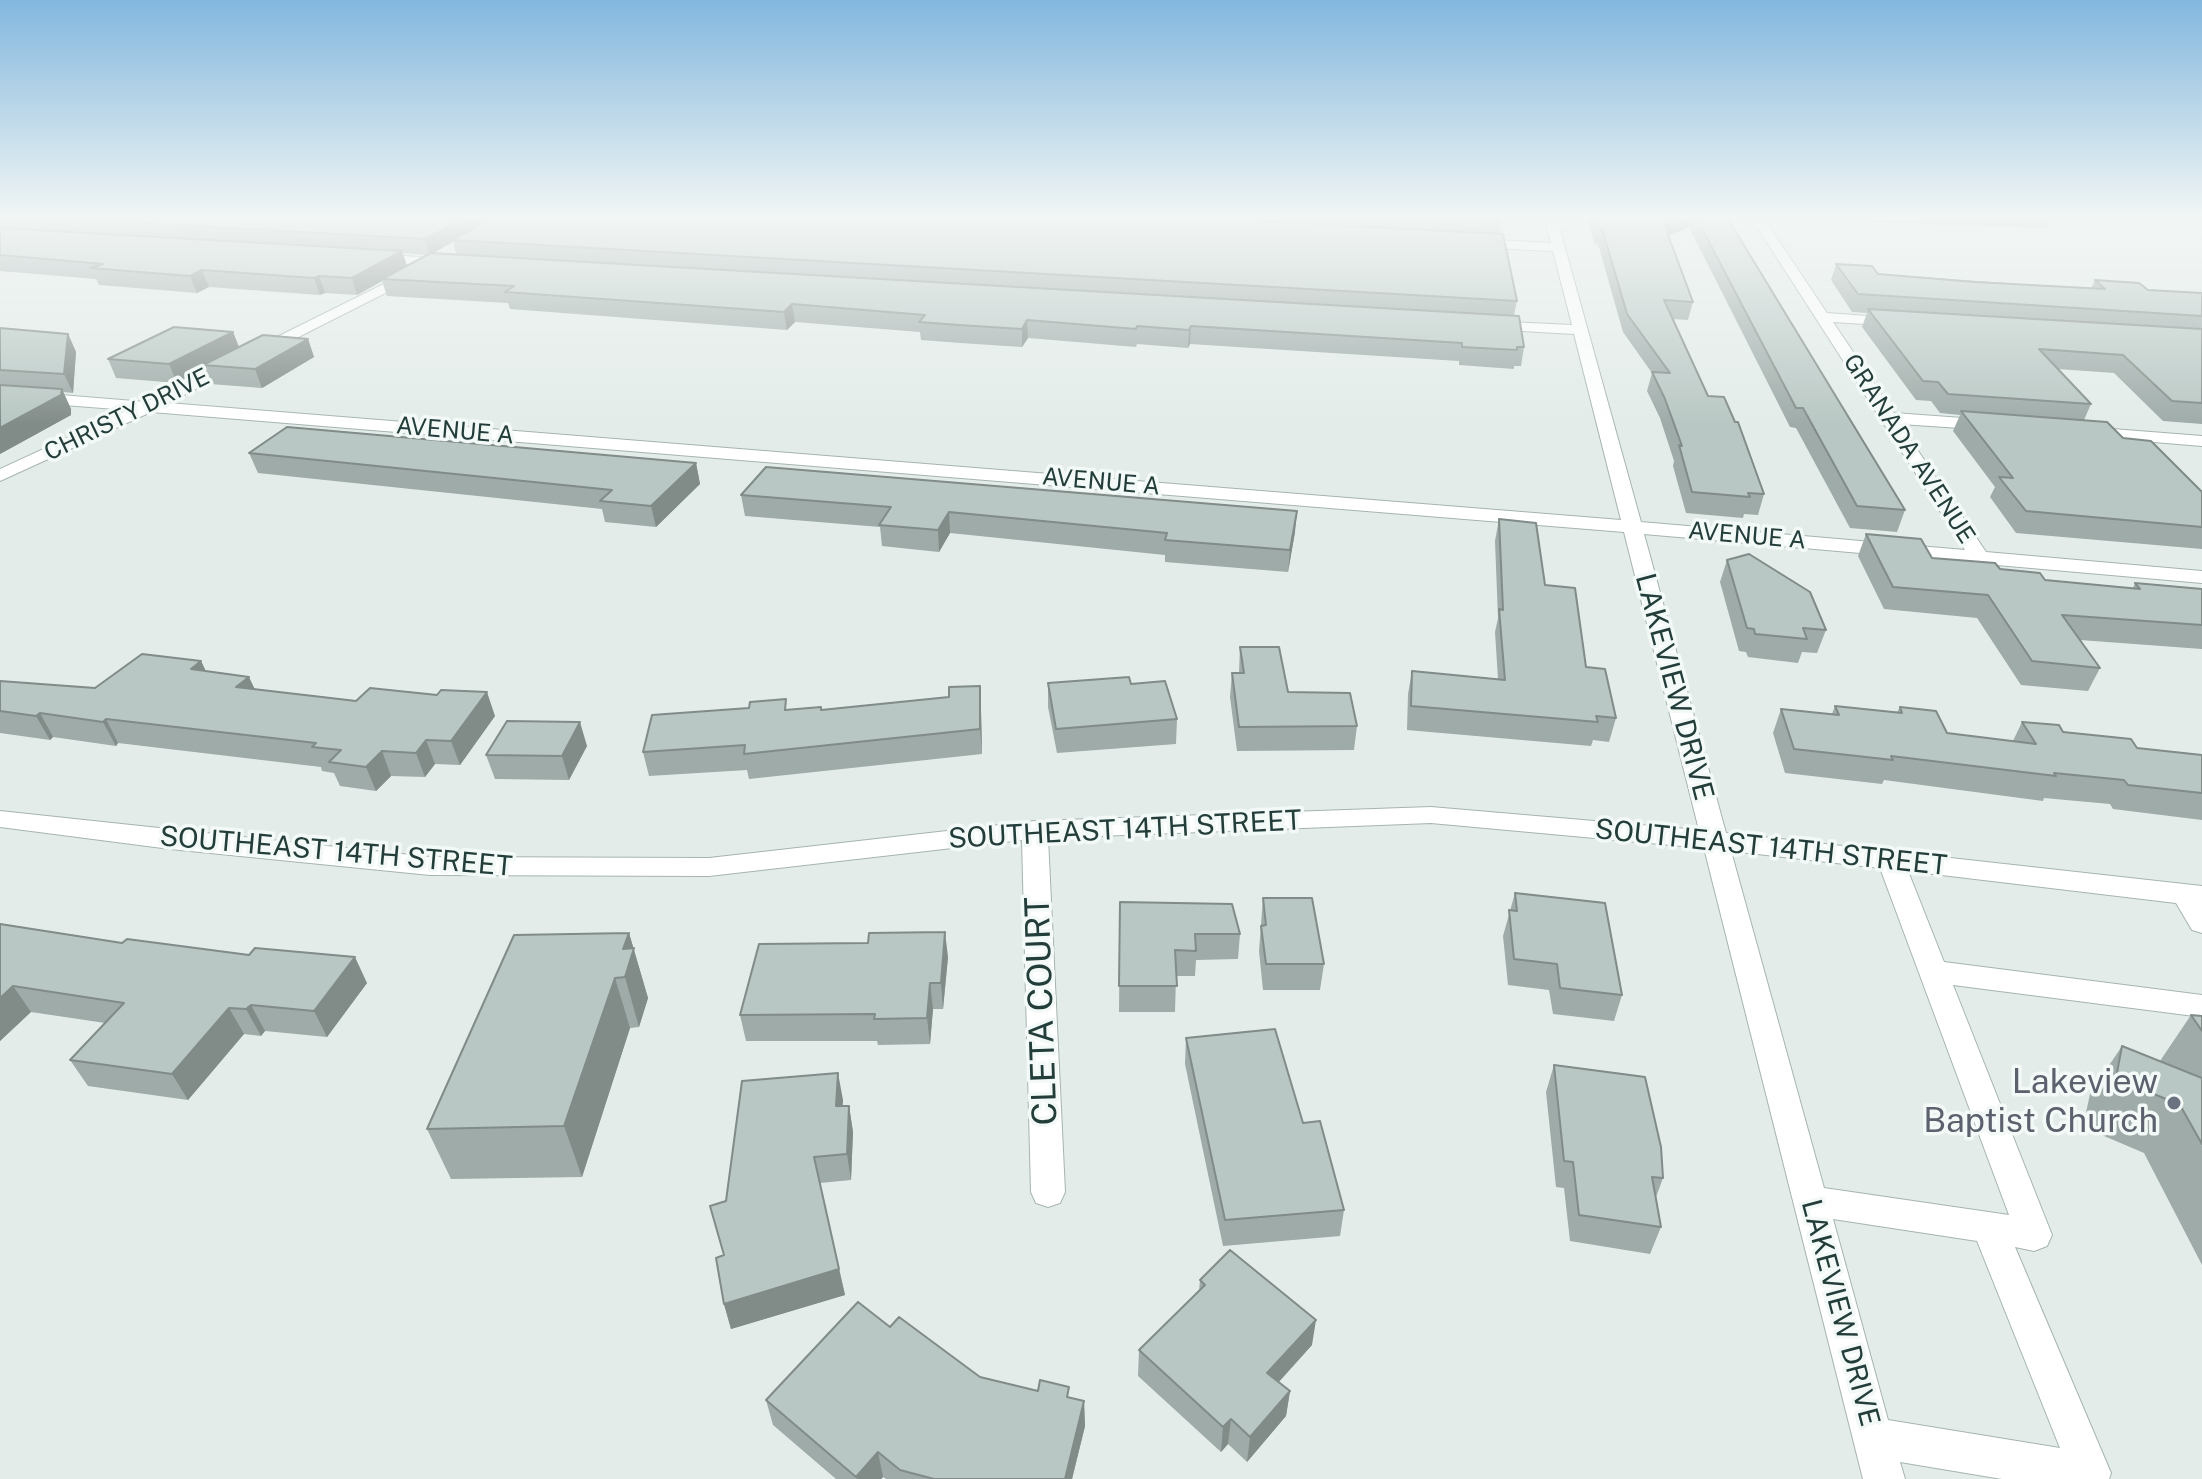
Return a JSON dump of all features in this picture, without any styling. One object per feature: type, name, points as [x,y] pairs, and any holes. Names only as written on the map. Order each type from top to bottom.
[{"type":"street","name":"CHRISTY DRIVE","points":[[0,476],[148,407],[386,288]]},
{"type":"street","name":"LAKEVIEW DRIVE","points":[[1569,288],[1884,1479]]},
{"type":"street","name":"GRANADA AVENUE","points":[[1803,288],[1980,558]]},
{"type":"street","points":[[1822,317],[1917,323]]},
{"type":"street","points":[[1469,323],[1580,330]]},
{"type":"street","name":"AVENUE A","points":[[0,395],[1631,526],[2202,577]]},
{"type":"street","points":[[1889,418],[2014,427]]},
{"type":"street","points":[[2077,431],[2202,441]]},
{"type":"street","name":"SOUTHEAST 14TH STREET","points":[[0,819],[170,840],[430,866],[482,868],[709,867],[1035,830],[1431,815],[1715,840],[2193,895]]},
{"type":"street","name":"CLETA COURT","points":[[1035,830],[1048,1192]]},
{"type":"street","points":[[1810,1201],[2034,1235],[1890,860]]},
{"type":"street","points":[[2193,895],[2202,923]]},
{"type":"street","points":[[1932,971],[2202,1006]]},
{"type":"street","points":[[1873,1438],[2091,1473],[1989,1227]]},
{"type":"building","points":[[511,288],[1036,288],[1519,316],[1524,347],[1517,347],[1517,350],[1462,347],[1462,343],[1191,326],[1189,330],[1137,326],[1136,329],[1027,320],[1022,329],[919,322],[925,315],[792,304],[784,312],[505,292]]},
{"type":"building","points":[[1290,288],[1514,288],[1517,301]]},
{"type":"building","points":[[1619,288],[1688,288],[1693,302],[1664,300],[1708,396],[1724,397],[1735,422],[1738,422],[1764,494],[1748,493],[1750,497],[1692,492],[1679,445],[1682,446],[1652,372],[1670,373],[1627,314]]},
{"type":"building","points":[[1733,288],[1770,288],[1905,510],[1857,506],[1803,408],[1796,408]]},
{"type":"building","points":[[1854,288],[2145,288],[2202,293],[2202,316],[1858,294]]},
{"type":"building","points":[[1868,309],[2202,329],[2202,403],[2172,401],[2123,355],[2039,349],[2091,404],[1948,394],[1938,382],[1923,381]]},
{"type":"building","points":[[174,327],[233,332],[169,364],[108,359]]},
{"type":"building","points":[[0,328],[68,334],[64,374],[0,370]]},
{"type":"building","points":[[263,335],[308,339],[255,369],[203,365]]},
{"type":"building","points":[[0,385],[62,389],[61,395],[0,428]]},
{"type":"building","points":[[1961,411],[2107,422],[2123,438],[2151,441],[2202,492],[2202,527],[2026,511],[1999,477],[2013,478]]},
{"type":"building","points":[[287,427],[696,463],[651,506],[600,501],[612,490],[249,453]]},
{"type":"building","points":[[766,467],[1297,511],[1290,550],[1165,540],[1167,533],[949,512],[938,530],[879,525],[891,507],[741,495]]},
{"type":"building","points":[[1499,519],[1536,523],[1545,585],[1575,588],[1586,667],[1605,669],[1616,718],[1596,716],[1598,722],[1411,706],[1412,671],[1505,680],[1499,609],[1503,610]]},
{"type":"building","points":[[1866,534],[1921,539],[1932,558],[1995,563],[2000,569],[2040,573],[2045,580],[2140,589],[2135,583],[2202,589],[2202,625],[2062,615],[2100,668],[2032,661],[1988,595],[1893,587]]},
{"type":"building","points":[[1749,554],[1810,592],[1826,630],[1803,628],[1807,639],[1755,634],[1754,629],[1747,628],[1727,560]]},
{"type":"building","points":[[1240,647],[1279,647],[1288,692],[1350,693],[1357,726],[1239,727],[1232,673],[1244,673]]},
{"type":"building","points":[[142,654],[201,661],[191,669],[249,677],[236,687],[356,701],[370,688],[437,695],[441,690],[487,692],[451,741],[426,740],[416,753],[382,751],[366,767],[329,762],[341,750],[312,747],[316,743],[106,719],[103,722],[0,711],[0,681],[95,688]]},
{"type":"building","points":[[1129,677],[1131,684],[1165,681],[1177,719],[1056,729],[1048,683]]},
{"type":"building","points":[[980,686],[980,729],[744,754],[745,745],[643,752],[652,715],[749,708],[750,702],[786,699],[785,710],[821,707],[821,710],[949,697],[949,687]]},
{"type":"building","points":[[1835,706],[1902,713],[1900,707],[1936,711],[1947,733],[2036,744],[2022,722],[2059,725],[2063,732],[2131,739],[2137,748],[2202,755],[2202,793],[2128,785],[2124,780],[1794,749],[1781,709],[1839,715]]},
{"type":"building","points":[[507,721],[580,722],[562,756],[486,755]]},
{"type":"building","points":[[1515,893],[1605,903],[1622,995],[1560,988],[1557,964],[1514,959],[1509,910],[1517,911]]},
{"type":"building","points":[[1263,898],[1312,898],[1324,964],[1266,964],[1261,926],[1266,925]]},
{"type":"building","points":[[1120,902],[1232,904],[1240,934],[1195,934],[1196,951],[1175,950],[1177,986],[1119,986]]},
{"type":"building","points":[[0,924],[122,943],[127,939],[249,955],[255,948],[355,957],[314,1011],[251,1005],[246,1009],[229,1008],[172,1074],[70,1060],[124,1003],[13,986],[0,998]]},
{"type":"building","points":[[945,932],[941,983],[930,983],[927,1018],[874,1019],[875,1014],[740,1015],[759,944],[868,943],[869,933]]},
{"type":"building","points":[[629,933],[623,949],[634,948],[625,977],[615,978],[564,1126],[427,1129],[514,935]]},
{"type":"building","points":[[2191,1015],[2202,1016],[2202,1031]]},
{"type":"building","points":[[1275,1029],[1303,1123],[1320,1121],[1344,1210],[1225,1220],[1186,1038]]},
{"type":"building","points":[[2122,1046],[2202,1078],[2202,1144],[2180,1105],[2116,1078]]},
{"type":"building","points":[[1554,1065],[1645,1077],[1661,1147],[1663,1178],[1652,1177],[1661,1227],[1579,1215],[1573,1162],[1564,1161]]},
{"type":"building","points":[[838,1073],[836,1106],[849,1106],[847,1154],[814,1157],[839,1269],[724,1304],[716,1258],[724,1255],[710,1206],[726,1201],[742,1081]]},
{"type":"building","points":[[1230,1250],[1316,1320],[1267,1373],[1290,1391],[1250,1437],[1231,1419],[1223,1427],[1139,1350],[1205,1285],[1200,1280]]},
{"type":"building","points":[[858,1302],[890,1327],[899,1317],[980,1377],[1038,1391],[1040,1380],[1069,1387],[1067,1397],[1084,1401],[1065,1479],[934,1479],[900,1470],[878,1452],[856,1477],[766,1400]]},
{"type":"place","name":"Lakeview Baptist Church","points":[[2174,1103]]}]
